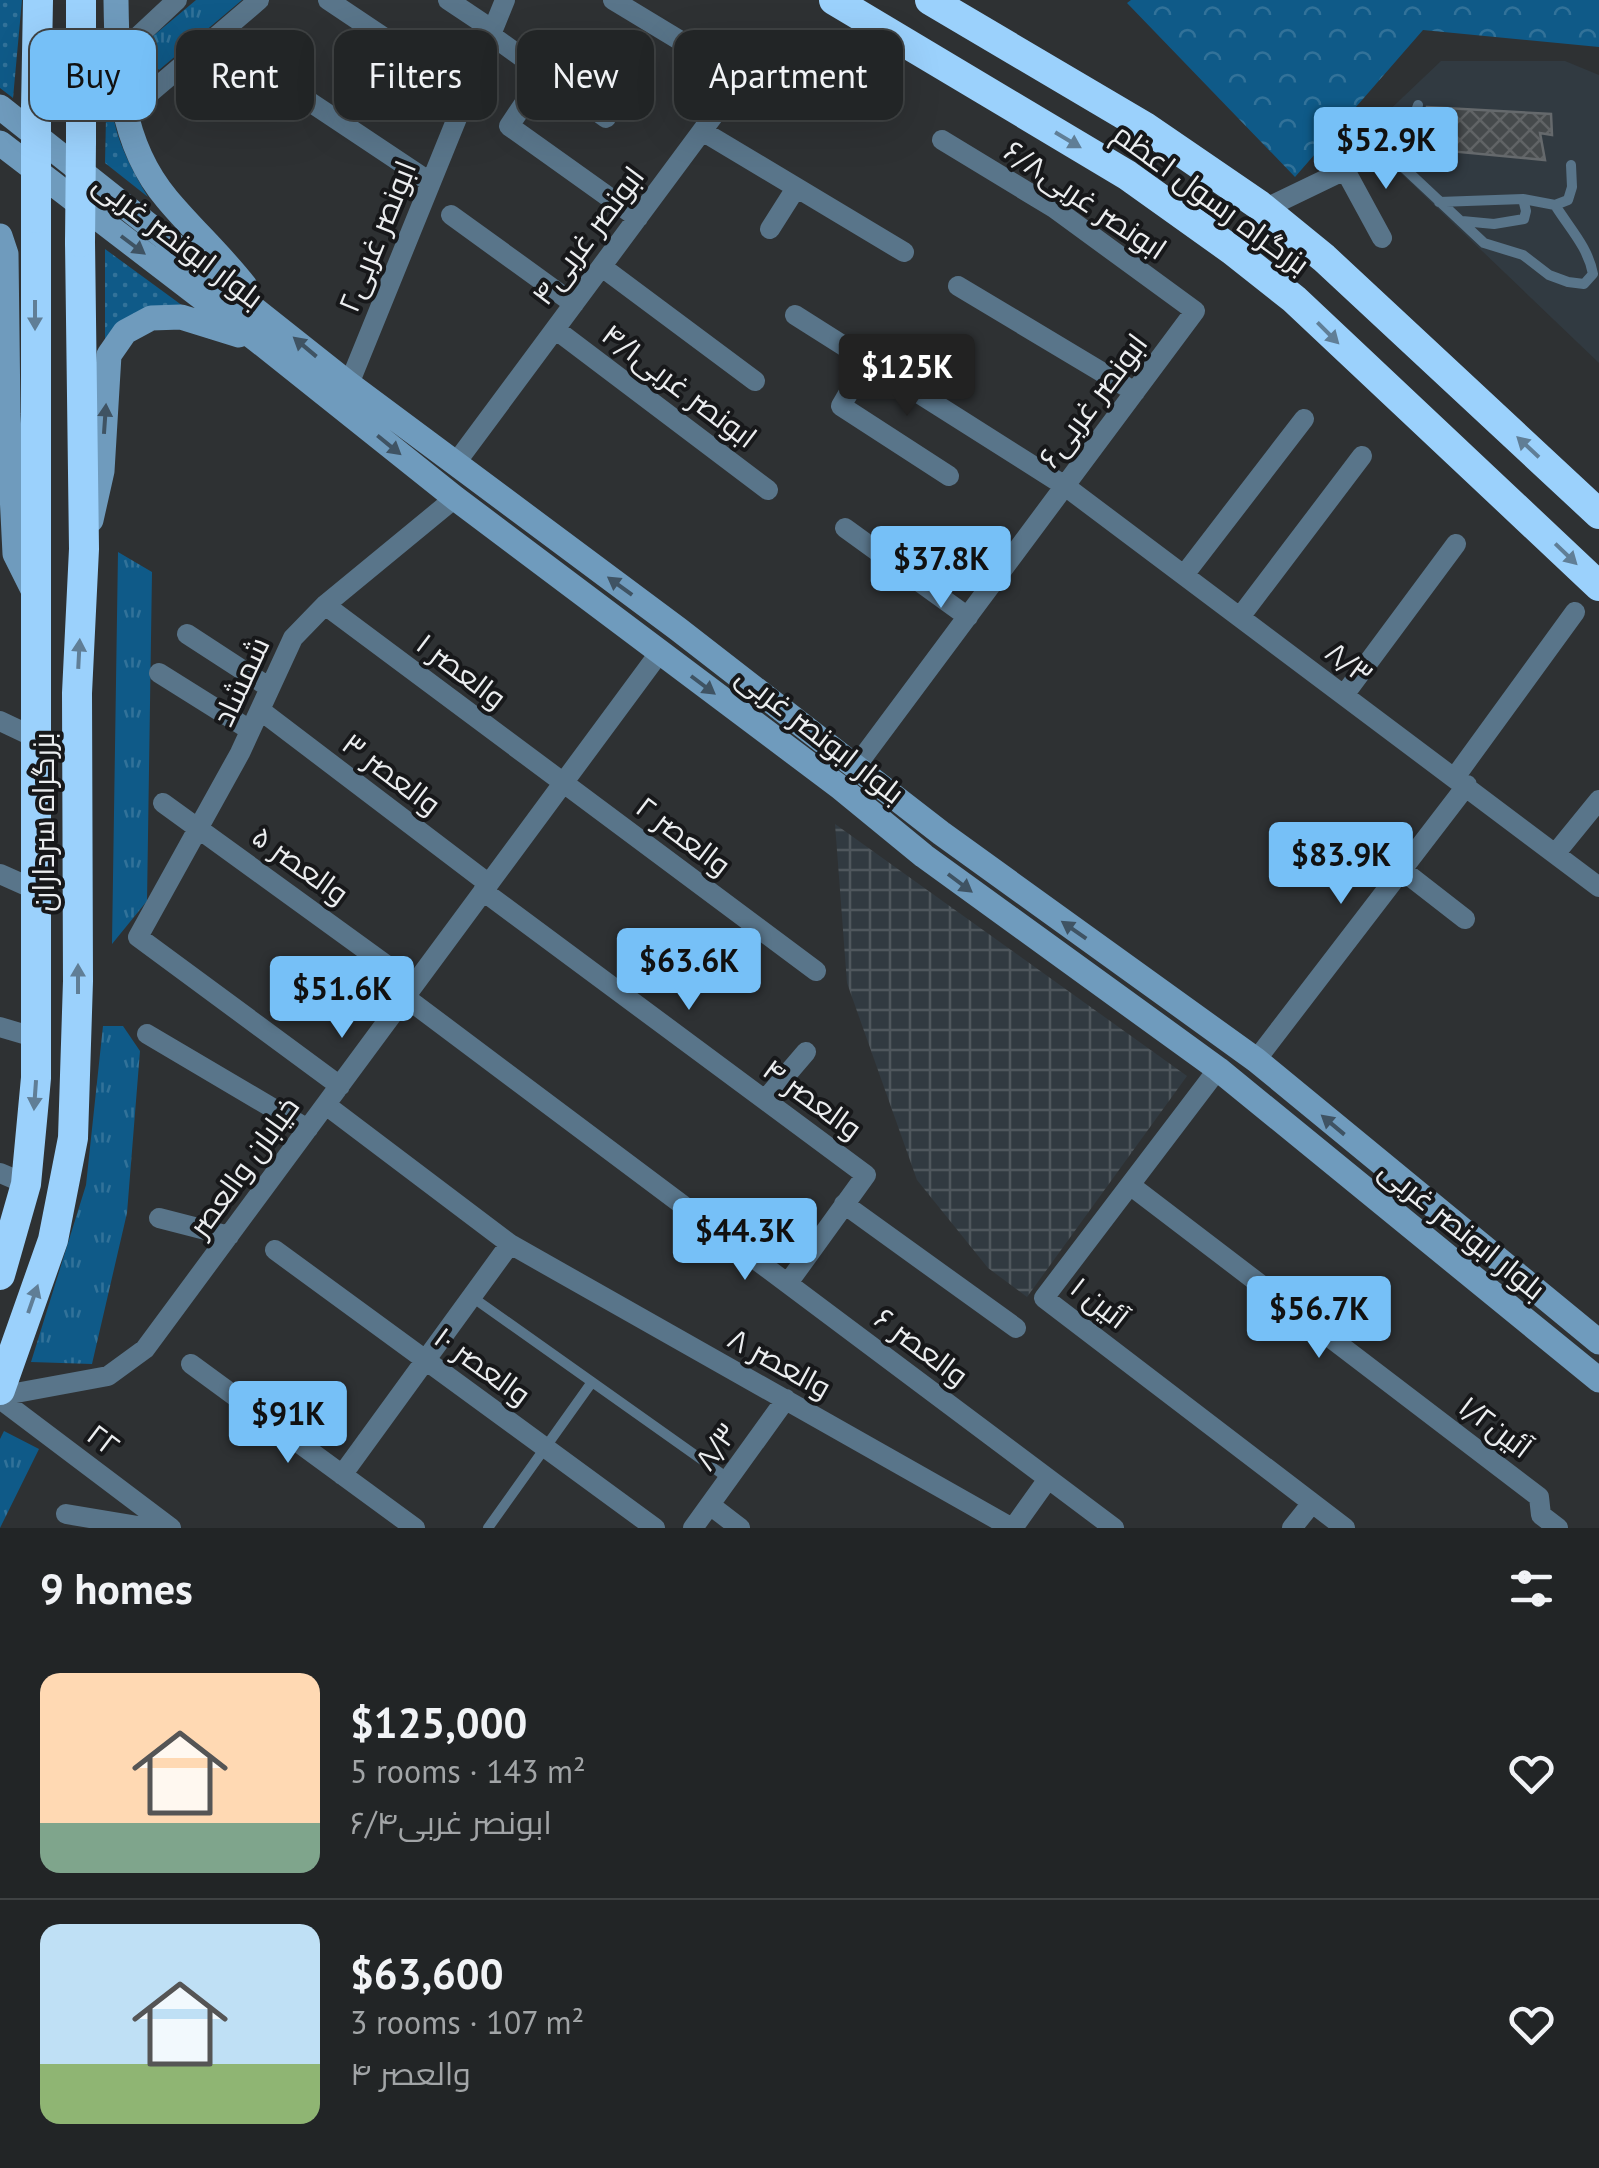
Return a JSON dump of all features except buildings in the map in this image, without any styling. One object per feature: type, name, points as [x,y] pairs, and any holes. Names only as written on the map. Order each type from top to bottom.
[{"type":"highway","name":"بزرگراه سرداران","points":[[0,1275],[13,1179],[33,1133],[37,1038],[34,592],[38,0]]},
{"type":"highway","name":"بزرگراه سرداران","points":[[0,1395],[52,1240],[73,1138],[78,982],[77,693],[84,549],[81,0]]},
{"type":"highway","name":"بزرگراه رسول اعظم","points":[[834,0],[1127,175],[1232,250],[1294,299],[1599,586]]},
{"type":"highway","name":"بزرگراه رسول اعظم","points":[[930,0],[1144,127],[1264,209],[1324,258],[1599,514]]},
{"type":"main road","points":[[116,0],[121,30]]},
{"type":"main road","name":"بلوار ابونصر غربی","points":[[0,107],[455,498],[841,788],[924,856],[1218,1069],[1599,1380]]},
{"type":"main road","points":[[126,120],[142,163],[165,198],[229,265],[265,331]]},
{"type":"main road","name":"بلوار ابونصر غربی","points":[[0,144],[265,331],[349,384],[1015,888],[1256,1060],[1599,1342]]},
{"type":"main road","points":[[0,236],[6,254],[4,411],[8,548],[34,592]]},
{"type":"main road","points":[[84,549],[102,471],[109,355],[125,332],[151,318],[182,317],[265,331]]},
{"type":"main road","points":[[1122,1000],[1139,975]]},
{"type":"street","points":[[145,30],[177,0]]},
{"type":"street","points":[[156,87],[259,0]]},
{"type":"street","points":[[328,0],[373,30]]},
{"type":"street","points":[[448,0],[489,30]]},
{"type":"street","name":"۲ابونصر غربی","points":[[493,30],[505,0]]},
{"type":"street","points":[[613,0],[674,37]]},
{"type":"street","points":[[497,36],[517,52]]},
{"type":"street","points":[[314,105],[430,182]]},
{"type":"street","points":[[517,114],[509,126],[638,218]]},
{"type":"street","name":"۲ابونصر غربی","points":[[349,384],[456,120]]},
{"type":"street","name":"۴ابونصر غربی","points":[[455,464],[710,120]]},
{"type":"street","points":[[702,131],[904,252]]},
{"type":"street","name":"۶/۸ابونصر غربی","points":[[942,140],[1054,208],[1195,312]]},
{"type":"street","points":[[1264,209],[1345,170],[1382,238]]},
{"type":"street","points":[[770,229],[796,188]]},
{"type":"street","points":[[451,215],[574,304]]},
{"type":"street","points":[[602,266],[755,381]]},
{"type":"street","points":[[958,286],[1135,392]]},
{"type":"street","name":"۶ابونصر غربی","points":[[857,765],[1195,312]]},
{"type":"street","name":"۸/۳","points":[[795,316],[1065,486],[1599,886]]},
{"type":"street","name":"۴/۱ابونصر غربی","points":[[555,329],[768,490]]},
{"type":"street","points":[[868,361],[841,406],[949,476]]},
{"type":"street","points":[[1184,575],[1304,419]]},
{"type":"street","points":[[1240,618],[1362,456]]},
{"type":"street","name":"شمشاد","points":[[340,1086],[138,937],[250,730],[293,638],[324,605],[455,498]]},
{"type":"street","points":[[845,528],[968,616]]},
{"type":"street","points":[[1344,695],[1456,544]]},
{"type":"street","name":"والعصر ۱","points":[[324,605],[564,783]]},
{"type":"street","points":[[1256,1060],[1402,870],[1575,612]]},
{"type":"street","points":[[187,634],[270,688]]},
{"type":"street","name":"خیابان والعصر","points":[[0,1395],[108,1376],[145,1349],[660,652]]},
{"type":"street","points":[[160,673],[250,730]]},
{"type":"street","name":"والعصر ۳","points":[[260,710],[486,888]]},
{"type":"street","points":[[0,720],[36,738]]},
{"type":"street","name":"والعصر ۲","points":[[564,783],[816,970]]},
{"type":"street","points":[[1555,854],[1599,800]]},
{"type":"street","name":"والعصر ۵","points":[[163,803],[200,826],[410,991]]},
{"type":"street","points":[[1402,870],[1465,919]]},
{"type":"street","points":[[0,874],[36,890]]},
{"type":"street","name":"والعصر ۴","points":[[486,888],[866,1174],[844,1204]]},
{"type":"street","name":"والعصر ۶","points":[[410,991],[788,1284],[1114,1528]]},
{"type":"street","points":[[0,1027],[37,1038]]},
{"type":"street","points":[[147,1034],[308,1128]]},
{"type":"street","points":[[765,1100],[806,1052]]},
{"type":"street","name":"آئین ۱","points":[[1218,1069],[1044,1298],[1345,1528]]},
{"type":"street","name":"والعصر ۸","points":[[326,1105],[510,1244],[1013,1528]]},
{"type":"street","name":"۱/۲آئین","points":[[1130,1185],[1538,1497],[1541,1514],[1558,1528]]},
{"type":"street","points":[[788,1284],[844,1204],[1016,1328]]},
{"type":"street","points":[[159,1218],[229,1236]]},
{"type":"street","points":[[342,1475],[510,1244]]},
{"type":"street","name":"والعصر ۱۰","points":[[275,1250],[655,1528]]},
{"type":"street","points":[[191,1364],[415,1528]]},
{"type":"street","name":"۲۲","points":[[0,1395],[171,1528]]},
{"type":"street","name":"۸/۳","points":[[693,1528],[786,1399]]},
{"type":"street","points":[[1013,1528],[1048,1478]]},
{"type":"street","points":[[1292,1528],[1312,1503]]},
{"type":"street","points":[[710,1505],[740,1528]]},
{"type":"street","points":[[66,1514],[150,1528]]},
{"type":"lane","points":[[1345,170],[1405,142],[1418,106]]},
{"type":"lane","points":[[1387,152],[1484,244],[1524,255],[1549,275],[1584,284],[1594,274],[1589,251],[1575,238],[1555,204]]},
{"type":"lane","points":[[1439,202],[1524,199],[1555,204],[1568,200],[1571,165]]},
{"type":"lane","points":[[1461,221],[1494,224],[1524,219],[1524,199]]},
{"type":"lane","points":[[471,1297],[728,1479]]},
{"type":"lane","points":[[488,1528],[592,1382]]},
{"type":"shaded area","points":[[1441,61],[1565,61],[1599,75],[1599,363],[1362,136]]},
{"type":"shaded area","points":[[835,824],[1187,1076],[1027,1297],[988,1268],[917,1180],[847,983]]},
{"type":"green space","points":[[0,0],[22,0],[13,98],[0,88]]},
{"type":"green space","points":[[196,0],[242,0],[206,30],[176,30],[176,56],[159,70],[156,34]]},
{"type":"green space","points":[[1599,0],[1599,47],[1423,30],[1295,177],[1127,3]]},
{"type":"green space","points":[[106,120],[114,120],[130,165],[148,197],[105,163]]},
{"type":"green space","points":[[105,249],[183,306],[105,344]]},
{"type":"green space","points":[[118,552],[152,572],[147,901],[112,944]]},
{"type":"green space","points":[[103,1026],[123,1026],[140,1051],[127,1213],[92,1364],[31,1362],[86,1185]]},
{"type":"green space","points":[[4,1431],[39,1449],[0,1528],[0,1439]]}]
